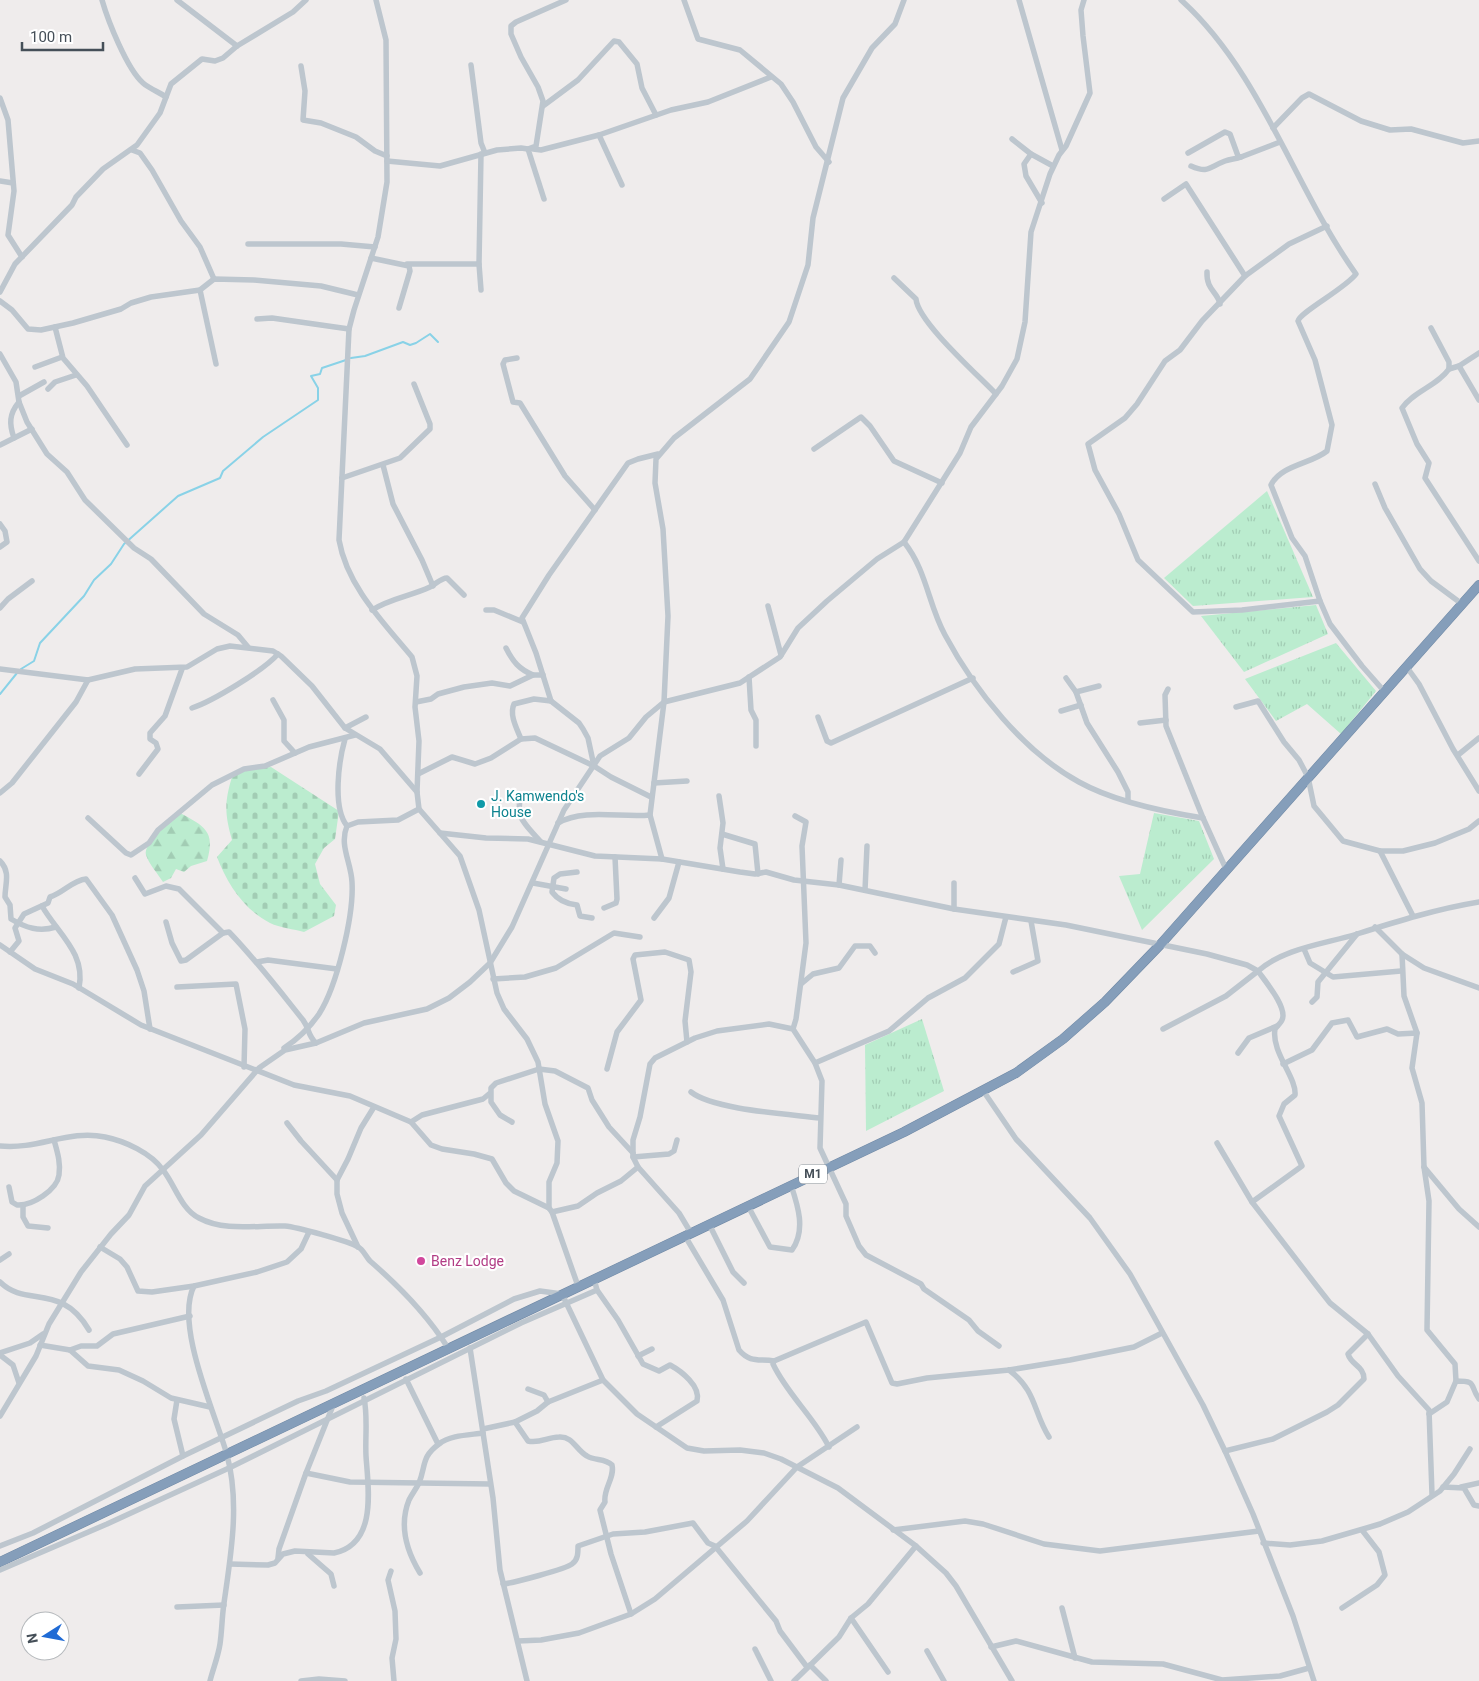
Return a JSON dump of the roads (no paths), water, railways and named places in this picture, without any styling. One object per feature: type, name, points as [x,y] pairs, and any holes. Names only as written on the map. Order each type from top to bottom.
[{"type":"highway","name":"M1","points":[[0,1562],[334,1403],[363,1395],[448,1348],[830,1167],[984,1092],[1023,1069],[1063,1039],[1105,1002],[1160,945],[1479,585]]},
{"type":"street","points":[[102,0],[120,46],[132,68],[142,82],[166,97]]},
{"type":"street","points":[[177,0],[236,46]]},
{"type":"street","points":[[0,292],[15,264],[103,169],[132,150],[148,132],[171,84],[184,71],[202,60],[220,60],[236,46],[293,12],[306,0]]},
{"type":"street","points":[[376,0],[386,40],[387,158],[384,205],[375,247],[358,295],[349,329],[338,530],[340,546],[360,592],[372,610],[412,657],[417,676],[416,702],[419,741],[417,792],[419,809],[460,856],[470,879],[479,910],[493,979],[504,1009],[527,1039],[539,1069],[545,1104],[558,1141],[557,1163],[549,1182],[550,1210],[578,1286]]},
{"type":"street","points":[[530,149],[538,143],[543,106],[541,93],[521,58],[511,26],[566,0]]},
{"type":"street","points":[[684,0],[698,39],[740,50],[787,91],[816,147],[828,162]]},
{"type":"street","points":[[662,859],[650,815],[664,702],[668,592],[664,529],[655,483],[655,465],[658,454],[674,438],[750,380],[782,335],[800,294],[808,265],[813,218],[845,91],[872,48],[895,24],[904,0]]},
{"type":"street","points":[[1018,0],[1062,150]]},
{"type":"street","points":[[278,1053],[316,1043],[364,1023],[433,1006],[460,990],[490,963],[518,917],[558,823],[600,756],[629,738],[646,717],[664,702],[740,683],[782,655],[798,628],[827,601],[876,559],[904,542],[960,453],[971,426],[1012,370],[1024,334],[1029,246],[1053,166],[1090,94],[1083,36],[1082,10],[1084,0]]},
{"type":"street","points":[[1181,0],[1207,26],[1273,128],[1295,173],[1356,274],[1352,280],[1331,296],[1301,314],[1298,320],[1314,360],[1332,426],[1327,451],[1320,457],[1303,462],[1274,478],[1271,485],[1292,538],[1305,556],[1320,601],[1337,635],[1384,691]]},
{"type":"street","points":[[543,106],[578,80],[614,41],[619,42],[637,64],[642,88],[656,115]]},
{"type":"street","points":[[471,65],[483,154],[479,264],[481,290]]},
{"type":"street","points":[[301,66],[305,91],[303,120],[321,123],[360,139],[387,158],[440,166],[514,148],[541,150],[599,135],[656,115],[708,102],[771,77]]},
{"type":"street","points":[[1273,128],[1302,98],[1310,94],[1361,121],[1390,130],[1411,129],[1463,143],[1479,141]]},
{"type":"street","points":[[0,98],[8,120],[13,183],[8,235],[22,257]]},
{"type":"street","points":[[1188,153],[1225,132],[1230,134],[1238,156],[1242,157]]},
{"type":"street","points":[[599,135],[622,185]]},
{"type":"street","points":[[1012,139],[1030,154],[1053,166]]},
{"type":"street","points":[[1191,166],[1202,171],[1208,170],[1226,161],[1242,157],[1280,142]]},
{"type":"street","points":[[530,149],[544,199]]},
{"type":"street","points":[[132,150],[138,151],[152,170],[181,221],[200,248],[214,279]]},
{"type":"street","points":[[1030,154],[1024,164],[1026,176],[1042,203]]},
{"type":"street","points":[[0,181],[13,183]]},
{"type":"street","points":[[1164,199],[1186,184],[1245,276]]},
{"type":"street","points":[[1320,601],[1242,610],[1193,612],[1138,560],[1119,514],[1095,470],[1088,444],[1125,418],[1137,404],[1165,361],[1180,350],[1202,321],[1245,276],[1294,241],[1327,226]]},
{"type":"street","points":[[248,244],[334,244],[375,247]]},
{"type":"street","points":[[371,258],[407,264],[479,264]]},
{"type":"street","points":[[399,308],[410,271],[407,264]]},
{"type":"street","points":[[1207,272],[1209,287],[1220,300],[1220,304]]},
{"type":"street","points":[[0,278],[6,282]]},
{"type":"street","points":[[894,278],[916,299],[917,308],[938,334],[996,394]]},
{"type":"street","points":[[0,301],[12,310],[28,329],[41,330],[95,318],[151,297],[200,290],[214,279],[332,288],[358,295]]},
{"type":"street","points":[[200,290],[216,364]]},
{"type":"street","points":[[257,319],[272,318],[349,329]]},
{"type":"street","points":[[55,327],[62,357],[87,386],[127,445]]},
{"type":"street","points":[[1431,328],[1450,362],[1449,369]]},
{"type":"street","points":[[1479,353],[1459,366],[1449,369],[1438,380],[1406,402],[1402,408],[1417,444],[1429,463],[1425,478],[1479,561]]},
{"type":"street","points":[[0,354],[16,382],[19,399],[32,429],[47,454],[62,465],[85,500],[128,541],[152,559],[204,614],[238,635],[248,647]]},
{"type":"street","points":[[35,366],[62,357]]},
{"type":"street","points":[[517,358],[503,361],[512,400],[520,402],[565,476],[595,510]]},
{"type":"street","points":[[1459,366],[1479,400]]},
{"type":"street","points":[[48,389],[55,382],[76,375]]},
{"type":"street","points":[[14,438],[9,425],[14,408],[19,399],[44,382]]},
{"type":"street","points":[[342,478],[383,465],[407,454],[430,429],[430,424],[414,384]]},
{"type":"street","points":[[814,449],[861,417],[870,426],[894,461],[942,483]]},
{"type":"street","points":[[0,445],[32,429]]},
{"type":"street","points":[[550,701],[543,675],[523,622],[523,615],[628,463],[638,458],[658,454]]},
{"type":"street","points":[[383,465],[394,504],[433,586]]},
{"type":"street","points":[[1375,484],[1385,508],[1420,569],[1430,581],[1462,604]]},
{"type":"street","points":[[0,524],[5,531],[7,542],[0,548]]},
{"type":"street","points":[[904,542],[925,579],[932,606],[946,637],[993,707],[1015,733],[1051,764],[1081,783],[1110,795],[1168,812],[1203,818]]},
{"type":"street","points":[[372,610],[394,598],[433,586],[443,578],[447,578],[464,596]]},
{"type":"street","points":[[0,608],[8,599],[32,581]]},
{"type":"street","points":[[768,606],[782,655]]},
{"type":"street","points":[[486,610],[494,610],[523,622]]},
{"type":"street","points":[[0,670],[64,679],[88,680],[136,669],[182,668],[223,647],[248,647],[278,654],[312,686],[345,728],[380,749],[417,792]]},
{"type":"street","points":[[506,648],[514,662],[522,670],[533,676]]},
{"type":"street","points":[[192,708],[202,705],[250,675],[278,654]]},
{"type":"street","points":[[1406,666],[1419,684],[1444,733],[1479,791]]},
{"type":"street","points":[[139,774],[158,749],[156,742],[150,739],[150,733],[160,723],[170,705],[170,697],[182,668]]},
{"type":"street","points":[[416,702],[431,699],[438,694],[464,687],[492,683],[510,686],[533,676],[543,675]]},
{"type":"street","points":[[749,678],[751,710],[756,720],[756,746]]},
{"type":"street","points":[[818,717],[827,741],[831,743],[973,678]]},
{"type":"street","points":[[1066,678],[1076,692],[1087,723],[1105,748],[1126,787],[1128,800]]},
{"type":"street","points":[[0,793],[12,783],[76,702],[88,680]]},
{"type":"street","points":[[1076,692],[1099,686]]},
{"type":"street","points":[[1168,689],[1165,695],[1166,726],[1226,869]]},
{"type":"street","points":[[520,739],[514,721],[512,708],[514,704],[534,699],[550,701],[579,723],[588,738],[594,766]]},
{"type":"street","points":[[273,700],[284,720],[282,735],[284,741],[295,754]]},
{"type":"street","points":[[1236,707],[1258,701],[1284,742],[1299,760],[1308,777],[1314,806],[1343,841],[1380,851],[1402,852],[1435,842],[1469,828],[1479,821]]},
{"type":"street","points":[[1061,711],[1081,705]]},
{"type":"street","points":[[345,728],[366,717]]},
{"type":"street","points":[[1140,723],[1166,720]]},
{"type":"street","points":[[88,818],[126,854],[131,855],[149,843],[158,830],[208,787],[244,769],[265,766],[309,747],[355,735]]},
{"type":"street","points":[[0,1416],[20,1383],[45,1332],[64,1303],[72,1285],[100,1247],[130,1215],[145,1186],[162,1168],[201,1135],[255,1072],[308,1028],[320,1012],[337,969],[346,938],[352,896],[352,880],[344,845],[347,826],[343,815],[338,780],[339,763],[345,738]]},
{"type":"street","points":[[418,774],[452,757],[475,764],[490,758],[520,739],[535,738],[594,766],[611,777],[651,797]]},
{"type":"street","points":[[1458,755],[1479,738]]},
{"type":"street","points":[[654,783],[686,781]]},
{"type":"street","points":[[515,794],[520,802],[519,812],[541,842]]},
{"type":"street","points":[[719,796],[723,823],[720,848],[723,869]]},
{"type":"street","points":[[347,826],[358,822],[398,820],[419,809]]},
{"type":"street","points":[[558,823],[569,817],[630,817],[650,815]]},
{"type":"street","points":[[793,1029],[801,984],[806,931],[802,846],[806,822],[795,816]]},
{"type":"street","points":[[440,833],[541,842],[595,856],[662,859],[758,874],[771,873],[804,882],[839,885],[954,909],[1066,925],[1236,961],[1258,971],[1284,1011],[1282,1020],[1274,1033],[1283,1064],[1296,1089],[1295,1095],[1281,1108],[1279,1122],[1302,1166],[1252,1202]]},
{"type":"street","points":[[722,834],[755,844],[758,874]]},
{"type":"street","points":[[865,890],[867,846]]},
{"type":"street","points":[[1380,851],[1413,916]]},
{"type":"street","points":[[604,908],[616,903],[617,899],[616,857]]},
{"type":"street","points":[[839,885],[841,860]]},
{"type":"street","points":[[0,861],[5,866],[8,885],[5,897],[10,905],[11,919],[40,930],[56,927]]},
{"type":"street","points":[[654,918],[669,898],[679,862]]},
{"type":"street","points":[[577,872],[560,874],[554,878],[552,892],[556,897],[568,904],[578,905],[580,916],[592,918]]},
{"type":"street","points":[[135,878],[145,894],[166,886],[179,889],[223,933]]},
{"type":"street","points":[[10,952],[18,941],[15,933],[17,922],[24,914],[48,903],[50,897],[65,891],[80,880],[86,879],[112,916],[137,970],[144,991],[150,1029]]},
{"type":"street","points":[[533,883],[552,888],[566,889]]},
{"type":"street","points":[[954,883],[954,909]]},
{"type":"street","points":[[1163,1029],[1226,996],[1264,965],[1304,948],[1358,934],[1413,916],[1479,902]]},
{"type":"street","points":[[42,906],[74,950],[81,969],[79,988]]},
{"type":"street","points":[[814,1063],[889,1031],[928,998],[965,978],[999,944],[1006,917]]},
{"type":"street","points":[[1013,972],[1038,961],[1031,921]]},
{"type":"street","points":[[166,922],[172,943],[181,961],[186,960],[223,933],[228,932],[257,962],[308,1028],[311,1038],[316,1043]]},
{"type":"street","points":[[1375,927],[1402,954],[1424,968],[1479,988]]},
{"type":"street","points":[[493,979],[525,977],[556,968],[614,933],[640,937]]},
{"type":"street","points":[[1312,1002],[1317,997],[1318,982],[1358,934]]},
{"type":"street","points":[[0,945],[35,969],[79,988],[150,1029],[255,1072],[294,1085],[350,1096],[411,1122],[431,1144],[442,1149],[474,1154],[492,1160],[506,1183],[514,1191],[550,1210],[578,1206],[597,1193],[621,1181],[638,1167]]},
{"type":"street","points":[[801,984],[813,974],[839,968],[854,946],[870,946],[875,953]]},
{"type":"street","points":[[1304,948],[1310,963],[1334,977],[1401,971]]},
{"type":"street","points":[[607,1069],[617,1032],[641,1000],[633,959],[635,954],[665,952],[689,960],[691,972],[685,1021],[687,1042]]},
{"type":"street","points":[[1402,954],[1401,971],[1404,996],[1416,1033],[1412,1068],[1422,1103],[1424,1167],[1429,1201],[1427,1330],[1437,1339],[1455,1364],[1456,1381],[1446,1402],[1429,1414]]},
{"type":"street","points":[[257,962],[268,960],[337,969]]},
{"type":"street","points":[[177,987],[236,984],[245,1029],[244,1067]]},
{"type":"street","points":[[1283,1064],[1312,1050],[1332,1023],[1348,1020],[1357,1037],[1387,1029],[1398,1034],[1416,1033]]},
{"type":"street","points":[[633,1155],[645,1084],[652,1060],[687,1042],[717,1031],[762,1024],[777,1024],[793,1029],[814,1063],[822,1081],[820,1148],[846,1204],[846,1216],[863,1252],[921,1284],[924,1289],[969,1320],[978,1331],[999,1346]]},
{"type":"street","points":[[1238,1053],[1249,1038],[1277,1026]]},
{"type":"street","points":[[411,1122],[422,1115],[483,1099],[489,1094],[496,1083],[539,1069],[555,1071],[588,1088],[592,1100],[610,1128],[633,1155],[638,1167],[675,1208],[723,1300],[739,1350],[743,1355],[761,1362],[774,1361],[866,1322],[892,1383],[1009,1370],[1134,1347],[1162,1333]]},
{"type":"street","points":[[691,1092],[701,1100],[723,1105],[820,1118]]},
{"type":"street","points":[[984,1092],[1016,1139],[1090,1218],[1130,1274],[1203,1405],[1225,1451],[1293,1616],[1314,1681]]},
{"type":"street","points":[[489,1094],[497,1112],[512,1122]]},
{"type":"street","points":[[374,1107],[361,1128],[337,1180],[337,1194],[342,1213],[358,1247],[417,1306],[448,1348]]},
{"type":"street","points":[[287,1123],[301,1142],[337,1180]]},
{"type":"street","points":[[0,1146],[27,1147],[54,1140],[91,1135],[106,1137],[128,1144],[145,1154],[162,1168],[182,1202],[194,1216],[200,1219],[213,1224],[236,1227],[288,1226],[358,1247]]},
{"type":"street","points":[[9,1187],[12,1202],[22,1206],[40,1197],[58,1180],[60,1166],[54,1140]]},
{"type":"street","points":[[633,1155],[669,1154],[674,1151],[677,1140]]},
{"type":"street","points":[[1217,1143],[1252,1202],[1330,1303],[1348,1315],[1368,1334],[1398,1376],[1429,1410],[1432,1494]]},
{"type":"street","points":[[1424,1167],[1459,1209],[1479,1227]]},
{"type":"street","points":[[748,1206],[770,1247],[792,1250],[799,1235],[800,1225],[799,1211],[791,1185]]},
{"type":"street","points":[[22,1206],[23,1217],[28,1226],[48,1228]]},
{"type":"street","points":[[709,1224],[733,1272],[744,1283]]},
{"type":"street","points":[[100,1247],[120,1259],[128,1267],[138,1291],[152,1292],[194,1286],[257,1272],[288,1262],[302,1249],[309,1232]]},
{"type":"street","points":[[0,1260],[9,1254]]},
{"type":"street","points":[[594,1279],[597,1290],[618,1320],[643,1364],[660,1371],[670,1365],[683,1373],[699,1396],[697,1401],[685,1410],[656,1428]]},
{"type":"street","points":[[0,1282],[8,1288],[24,1294],[43,1296],[64,1303],[74,1310],[89,1330]]},
{"type":"street","points":[[194,1286],[190,1296],[190,1316],[196,1360],[227,1455],[234,1496],[230,1564],[220,1642],[210,1681]]},
{"type":"street","points":[[0,1570],[107,1524],[229,1468],[330,1416],[363,1395],[406,1380],[470,1350],[521,1323],[597,1290]]},
{"type":"street","points":[[0,1546],[33,1533],[183,1456],[221,1440],[298,1401],[326,1391],[441,1337],[514,1299],[540,1291],[562,1294],[568,1303],[603,1380],[638,1414],[656,1428],[687,1448],[704,1451],[740,1450],[764,1453],[797,1467],[851,1496],[916,1546],[946,1573],[1012,1681]]},
{"type":"street","points":[[40,1345],[70,1350],[80,1346],[97,1346],[113,1334],[190,1316]]},
{"type":"street","points":[[20,1383],[13,1365],[0,1354],[30,1343],[45,1332]]},
{"type":"street","points":[[1225,1451],[1273,1440],[1338,1405],[1364,1379],[1361,1369],[1349,1358],[1348,1354],[1368,1334]]},
{"type":"street","points":[[468,1339],[483,1431],[503,1584],[527,1681]]},
{"type":"street","points":[[638,1356],[652,1349]]},
{"type":"street","points":[[70,1350],[88,1366],[119,1370],[177,1400],[210,1407]]},
{"type":"street","points":[[774,1361],[773,1364],[784,1384],[796,1397],[829,1447]]},
{"type":"street","points":[[1009,1370],[1018,1376],[1035,1401],[1042,1425],[1049,1437]]},
{"type":"street","points":[[406,1380],[438,1444]]},
{"type":"street","points":[[420,1573],[407,1547],[404,1522],[410,1499],[418,1484],[422,1465],[438,1444],[444,1440],[515,1422],[537,1411],[548,1402],[603,1380]]},
{"type":"street","points":[[1456,1381],[1469,1381],[1474,1384],[1479,1399]]},
{"type":"street","points":[[528,1389],[544,1395],[548,1402]]},
{"type":"street","points":[[278,1558],[289,1552],[341,1552],[353,1543],[366,1520],[370,1499],[363,1395]]},
{"type":"street","points":[[177,1400],[174,1406],[174,1419],[183,1456]]},
{"type":"street","points":[[230,1564],[268,1565],[275,1563],[306,1473],[334,1403]]},
{"type":"street","points":[[515,1422],[528,1441],[534,1442],[559,1437],[572,1440],[587,1456],[606,1461],[612,1465],[612,1474],[604,1497],[605,1502],[600,1510],[630,1614]]},
{"type":"street","points":[[518,1641],[564,1637],[630,1614],[656,1599],[715,1546],[747,1521],[797,1467],[857,1427]]},
{"type":"street","points":[[1263,1543],[1304,1544],[1362,1530],[1408,1512],[1443,1487],[1454,1474],[1470,1448]]},
{"type":"street","points":[[306,1473],[333,1480],[369,1483],[490,1484]]},
{"type":"street","points":[[1443,1487],[1461,1487],[1479,1483]]},
{"type":"street","points":[[1461,1487],[1466,1489],[1474,1505],[1479,1506]]},
{"type":"street","points":[[894,1530],[958,1521],[974,1522],[1044,1544],[1067,1549],[1100,1551],[1259,1531]]},
{"type":"street","points":[[503,1584],[519,1582],[572,1565],[578,1556],[578,1546],[606,1536],[693,1523],[708,1543],[715,1546],[809,1666],[826,1681]]},
{"type":"street","points":[[1342,1608],[1377,1585],[1385,1575],[1379,1552],[1362,1530]]},
{"type":"street","points":[[794,1681],[839,1636],[851,1618],[868,1604],[916,1546]]},
{"type":"street","points":[[306,1552],[331,1574],[334,1586]]},
{"type":"street","points":[[391,1571],[388,1580],[396,1611],[396,1639],[392,1658],[394,1681]]},
{"type":"street","points":[[177,1607],[224,1605]]},
{"type":"street","points":[[1062,1608],[1074,1658]]},
{"type":"street","points":[[851,1618],[888,1672]]},
{"type":"street","points":[[991,1647],[1016,1641],[1092,1662],[1163,1664],[1222,1680],[1280,1676],[1309,1668]]},
{"type":"street","points":[[755,1649],[771,1681]]},
{"type":"street","points":[[927,1651],[944,1681]]},
{"type":"street","points":[[302,1681],[345,1681]]},
{"type":"waterway","points":[[351,358],[365,356],[403,342],[410,345],[430,334],[438,342]]},
{"type":"waterway","points":[[21,669],[34,661],[40,643],[84,596],[94,580],[111,564],[124,544],[178,496],[220,478],[223,471],[263,437],[318,400],[318,388],[311,376],[320,374],[322,368],[346,360]]},
{"type":"waterway","points":[[0,694],[17,673]]},
{"type":"place","name":"J. Kamwendo's House","points":[[481,804]]},
{"type":"place","name":"Benz Lodge","points":[[421,1261]]}]
